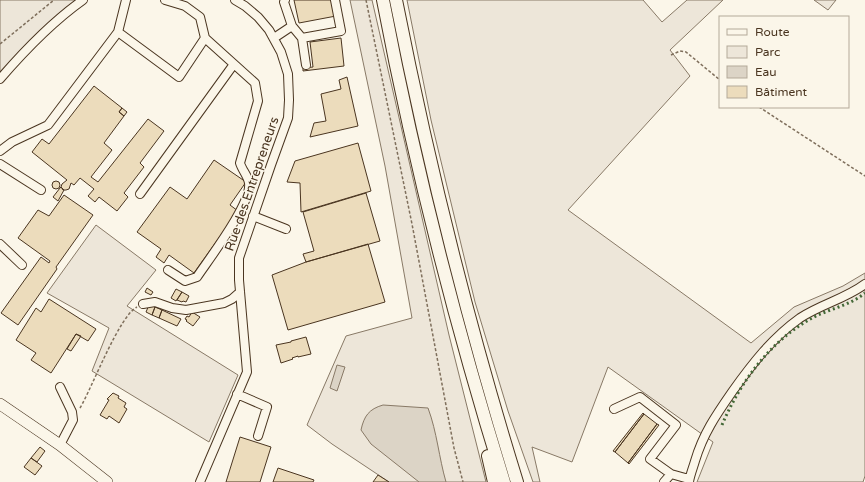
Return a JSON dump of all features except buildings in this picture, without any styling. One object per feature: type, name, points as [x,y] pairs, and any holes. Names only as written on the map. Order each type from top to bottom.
[{"type":"highway","points":[[383,0],[399,81],[427,203],[461,334],[504,482]]},
{"type":"highway","points":[[396,0],[424,135],[455,263],[517,482]]},
{"type":"highway","points":[[492,443],[486,450],[494,482]]},
{"type":"main road","points":[[0,404],[60,445],[107,482]]},
{"type":"street","points":[[0,79],[49,28],[83,0]]},
{"type":"street","points":[[0,151],[12,142],[48,125],[118,32],[126,0]]},
{"type":"street","points":[[165,0],[185,6],[200,17],[205,38],[255,83],[258,101],[240,163],[242,170],[248,178],[249,184],[248,193],[239,214],[197,277],[185,281],[168,270]]},
{"type":"street","name":"Rue des Entrepreneurs","points":[[200,482],[247,372],[240,292],[239,258],[288,118],[288,74],[281,52],[269,30],[245,6],[235,0]]},
{"type":"street","points":[[285,0],[284,2],[292,26],[302,38],[306,65]]},
{"type":"street","points":[[302,38],[341,31],[335,0]]},
{"type":"street","points":[[274,38],[292,26]]},
{"type":"street","points":[[118,32],[179,77],[205,38]]},
{"type":"street","points":[[140,194],[234,64]]},
{"type":"street","points":[[0,164],[41,190]]},
{"type":"street","points":[[253,216],[286,229]]},
{"type":"street","points":[[0,244],[22,265]]},
{"type":"street","points":[[614,409],[640,397],[676,425],[650,459],[672,474],[689,480],[699,447],[714,418],[744,374],[777,336],[801,318],[845,296],[865,284]]},
{"type":"street","points":[[143,304],[155,302],[172,308],[186,310],[224,303],[240,292]]},
{"type":"street","points":[[60,387],[72,412],[73,420],[60,445]]},
{"type":"street","points":[[237,394],[267,407],[258,436]]},
{"type":"street","points":[[664,482],[672,474]]},
{"type":"path","points":[[0,44],[54,0]]},
{"type":"path","points":[[366,0],[412,224],[454,448],[463,482]]},
{"type":"path","points":[[671,55],[680,51],[686,52],[719,79]]},
{"type":"path","points":[[761,108],[865,176]]},
{"type":"path","points":[[73,420],[119,329],[132,309],[143,304]]},
{"type":"green space","points":[[0,0],[76,0],[36,35],[0,73]]},
{"type":"green space","points":[[350,0],[372,0],[449,335],[486,482],[389,482],[332,444],[307,425],[346,336],[412,318],[385,166]]},
{"type":"green space","points":[[407,0],[643,0],[662,22],[687,0],[723,0],[670,50],[690,76],[568,210],[751,343],[794,307],[843,286],[865,273],[865,476],[863,482],[697,482],[713,442],[608,367],[572,462],[532,447],[540,482],[533,482],[508,411],[475,302],[431,120]]},
{"type":"green space","points":[[814,0],[836,0],[828,10]]},
{"type":"green space","points":[[96,225],[156,270],[127,306],[238,375],[209,442],[92,371],[109,328],[47,293]]},
{"type":"water","points":[[337,365],[345,367],[337,391],[330,388]]},
{"type":"water","points":[[383,405],[428,408],[434,426],[446,482],[419,482],[371,444],[361,430],[362,425],[371,411]]},
{"type":"hedge","points":[[722,425],[749,376],[760,361],[787,335],[818,315],[849,303],[865,293]]}]
